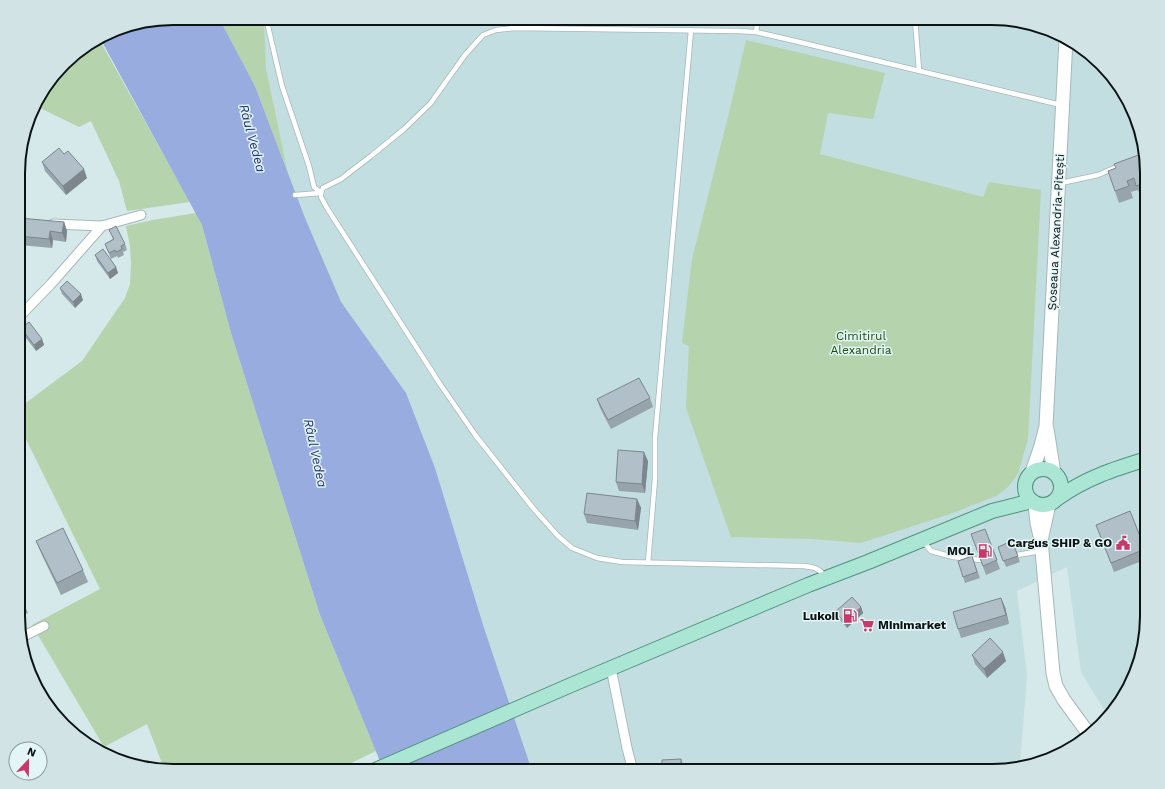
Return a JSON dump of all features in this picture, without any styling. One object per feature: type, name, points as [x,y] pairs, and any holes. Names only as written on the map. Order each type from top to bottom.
[{"type":"main road","name":"Șoseaua Alexandria-Pitești","points":[[1032,472],[1046,426],[1066,45]]},
{"type":"main road","name":"Șoseaua Alexandria-Pitești","points":[[1046,426],[1056,474]]},
{"type":"main road","points":[[992,510],[1043,502],[1098,475],[1140,461]]},
{"type":"main road","points":[[1043,502],[1028,497],[1025,491],[1028,476],[1032,472],[1043,469],[1049,470],[1056,474],[1068,476],[1098,475]]},
{"type":"main road","points":[[1056,474],[1062,486],[1061,492],[1043,502],[1037,523],[1042,545],[1053,673],[1056,686],[1064,700],[1086,730]]},
{"type":"main road","points":[[389,764],[570,685],[992,510],[1012,497],[1025,485]]},
{"type":"street","points":[[47,223],[102,226],[141,215]]},
{"type":"street","points":[[25,311],[51,284],[102,226]]},
{"type":"street","points":[[26,635],[44,626]]},
{"type":"street","points":[[611,668],[631,764]]},
{"type":"lane","points":[[268,25],[282,86],[309,166],[314,187],[321,193]]},
{"type":"lane","points":[[756,32],[757,25]]},
{"type":"lane","points":[[916,25],[919,71]]},
{"type":"lane","points":[[825,578],[824,573],[819,569],[812,567],[622,562],[597,558],[572,548],[558,536],[533,508],[476,436],[440,384],[327,208],[321,197],[323,188],[342,179],[404,129],[430,104],[465,55],[483,35],[496,30],[521,28],[756,32],[1063,105]]},
{"type":"lane","points":[[648,563],[655,479],[656,431],[691,30]]},
{"type":"lane","points":[[1059,183],[1098,175],[1126,163]]},
{"type":"lane","points":[[295,195],[321,193]]},
{"type":"lane","points":[[922,539],[931,551],[953,557],[981,560]]},
{"type":"lane","points":[[1018,555],[1042,545]]},
{"type":"shaded area","points":[[264,25],[1002,25],[1030,30],[1049,36],[1074,50],[1090,62],[1103,75],[1125,107],[1135,135],[1140,163],[1140,626],[1135,654],[1129,673],[1115,698],[1105,711],[1081,672],[1067,567],[1017,591],[1027,677],[1020,761],[1002,764],[399,764],[288,173],[266,68]]},
{"type":"green space","points":[[223,25],[264,25],[266,68],[288,173],[255,86]]},
{"type":"green space","name":"Cimitirul Alexandria","points":[[746,40],[885,73],[873,119],[828,113],[820,154],[983,197],[989,182],[1041,190],[1028,439],[1018,474],[1007,488],[996,496],[953,513],[861,543],[812,539],[731,537],[686,408],[689,346],[682,343],[692,259]]},
{"type":"green space","points":[[101,43],[190,202],[127,211],[119,181],[91,121],[79,127],[40,108],[50,91],[68,68]]},
{"type":"green space","points":[[196,213],[202,225],[231,333],[320,615],[376,751],[349,764],[162,764],[147,724],[104,747],[32,625],[100,589],[25,437],[25,404],[82,361],[125,298],[130,284],[130,246],[126,226]]},
{"type":"water","name":"Râul Vedea","points":[[223,25],[255,86],[305,218],[341,302],[406,393],[435,468],[484,628],[530,764],[381,764],[320,615],[231,333],[202,225],[103,43],[107,40],[135,30],[154,26]]},
{"type":"building","points":[[59,148],[64,154],[68,151],[84,169],[63,186],[42,162]]},
{"type":"building","points":[[1139,155],[1140,185],[1136,186],[1134,178],[1127,181],[1129,186],[1115,191],[1108,171],[1116,168],[1114,164]]},
{"type":"building","points":[[25,219],[64,222],[62,233],[50,231],[49,239],[25,237]]},
{"type":"building","points":[[116,226],[125,244],[121,246],[122,249],[109,253],[105,244],[114,239],[109,230]]},
{"type":"building","points":[[103,249],[116,267],[108,273],[95,255]]},
{"type":"building","points":[[67,281],[81,294],[73,302],[60,288]]},
{"type":"building","points":[[29,322],[42,339],[34,345],[25,333],[25,325]]},
{"type":"building","points":[[639,378],[650,398],[608,420],[597,399]]},
{"type":"building","points":[[618,450],[644,452],[642,484],[616,482]]},
{"type":"building","points":[[587,493],[637,499],[635,521],[584,514]]},
{"type":"building","points":[[1130,511],[1140,536],[1140,551],[1111,563],[1096,525]]},
{"type":"building","points":[[63,528],[83,570],[57,583],[36,541]]},
{"type":"building","points":[[985,529],[997,560],[983,566],[971,534]]},
{"type":"building","points":[[1012,541],[1018,556],[1003,561],[998,547]]},
{"type":"building","points":[[972,556],[977,572],[963,577],[958,561]]},
{"type":"building","points":[[852,597],[861,607],[845,622],[835,612]]},
{"type":"building","points":[[1001,598],[1006,615],[958,629],[953,612]]},
{"type":"building","points":[[990,638],[1003,652],[984,669],[972,655]]},
{"type":"building","points":[[681,759],[681,764],[662,764],[662,760]]},
{"type":"place","name":"Cargus SHIP & GO","points":[[1123,543]]},
{"type":"place","name":"MOL","points":[[985,551]]},
{"type":"place","name":"Lukoil","points":[[850,616]]},
{"type":"place","name":"Minimarket","points":[[867,625]]}]
